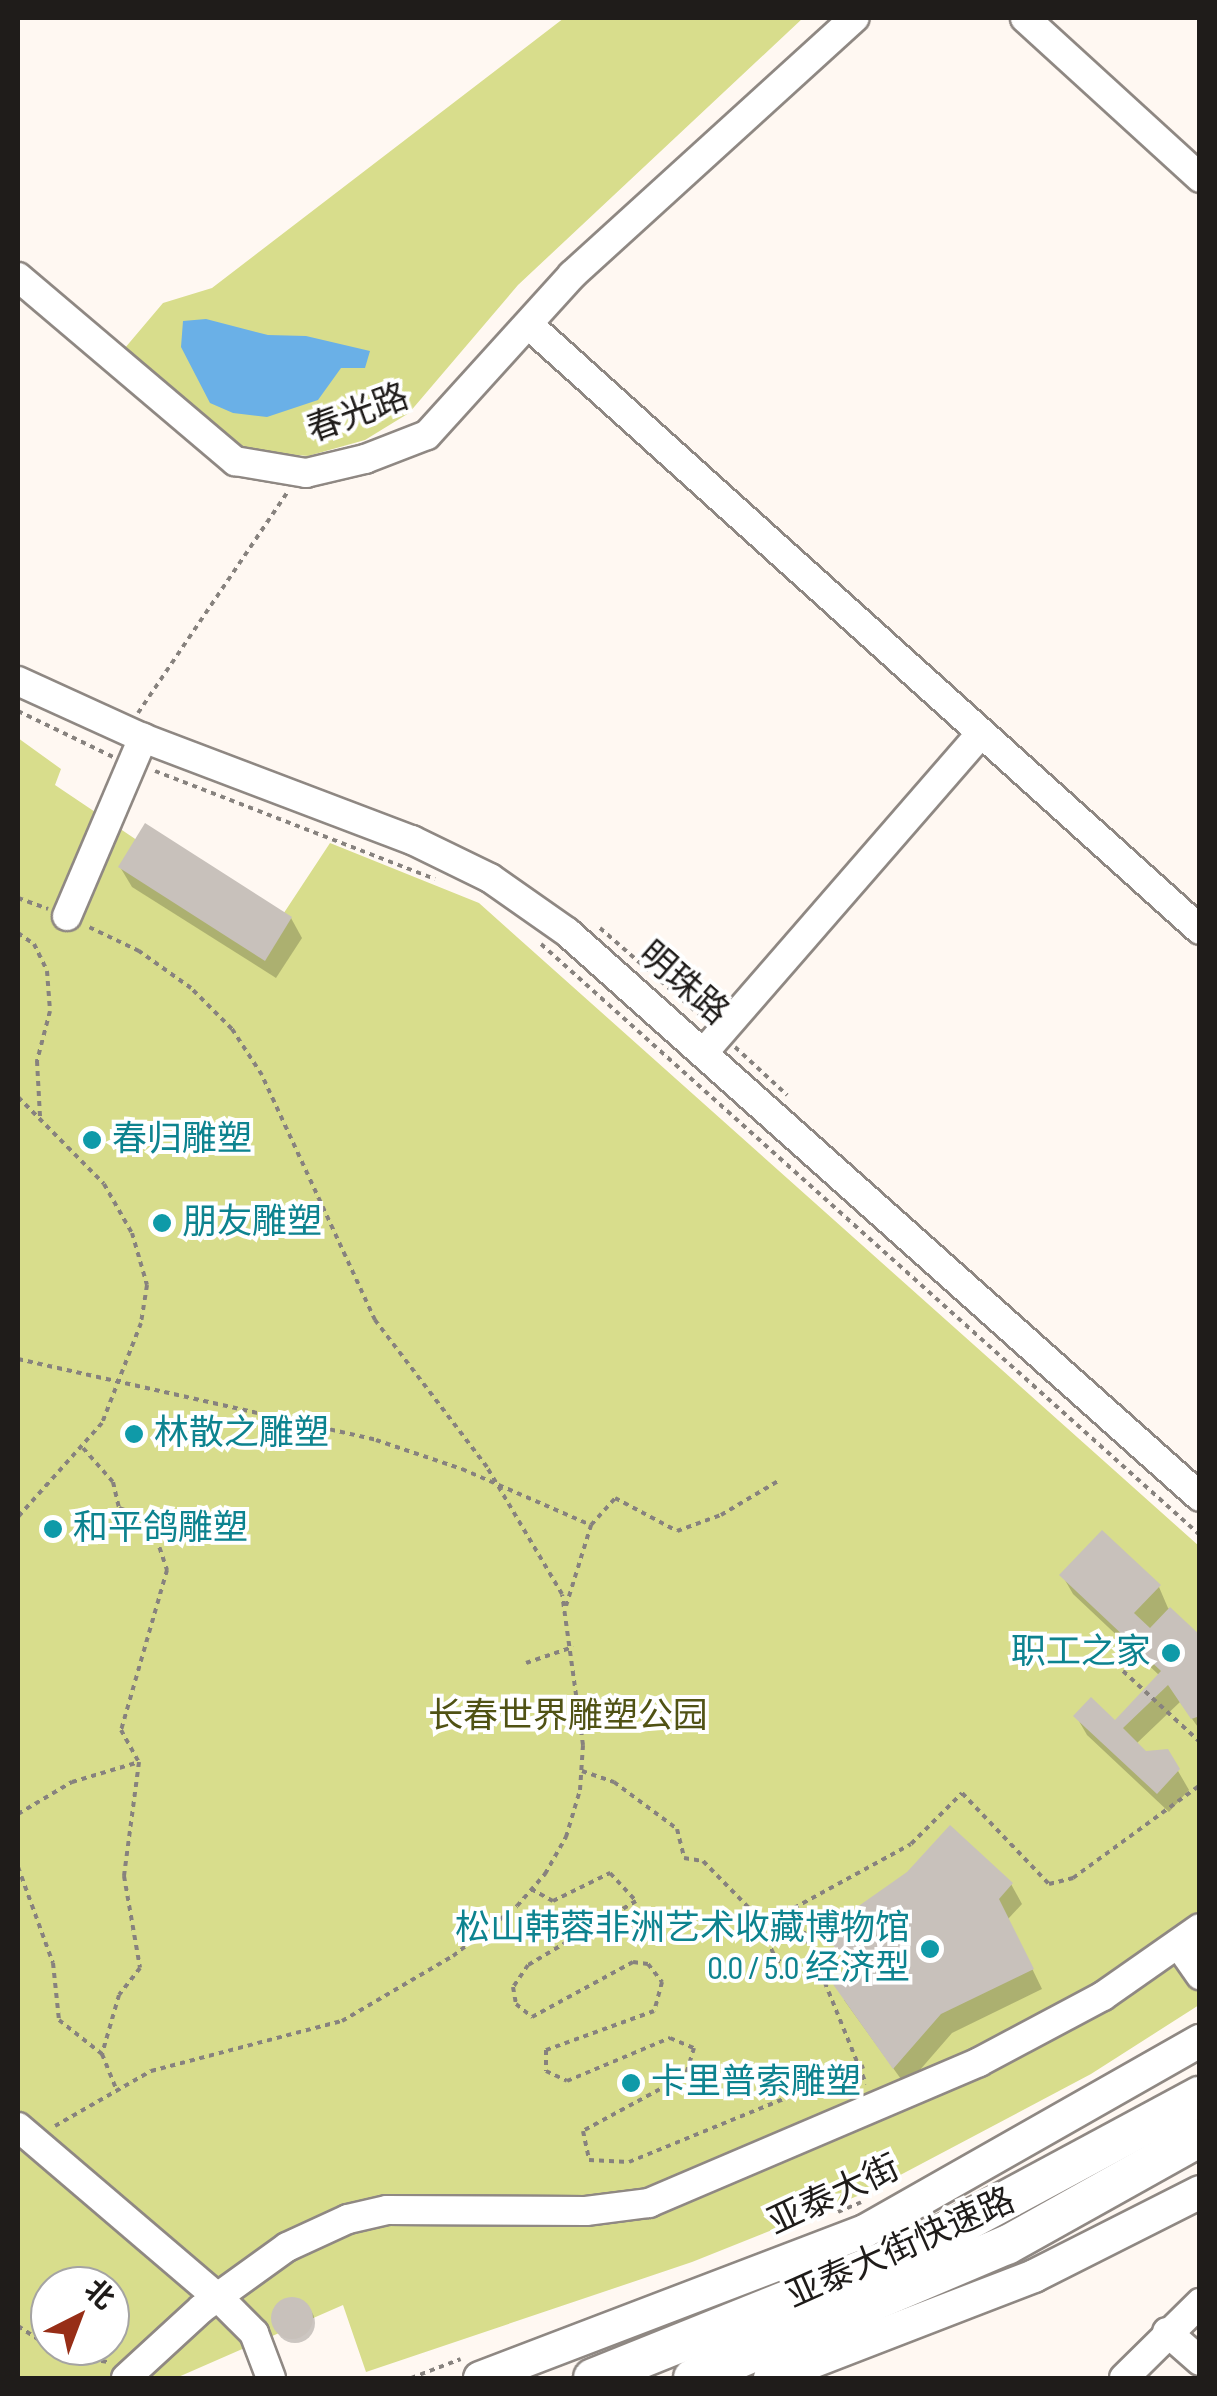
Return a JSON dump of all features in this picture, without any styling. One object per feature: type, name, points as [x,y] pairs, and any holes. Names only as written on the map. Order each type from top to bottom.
[{"type":"highway","name":"亚泰大街快速路","points":[[592,2378],[919,2248],[1200,2096]]},
{"type":"highway","name":"亚泰大街快速路","points":[[693,2378],[808,2334],[1007,2245],[1200,2137]]},
{"type":"main road","name":"亚泰大街","points":[[471,2369],[865,2231],[1200,2042]]},
{"type":"main road","points":[[770,2378],[1034,2276],[1200,2192]]},
{"type":"street","name":"春光路","points":[[18,277],[203,440],[235,462],[301,472],[365,459],[427,435],[572,274],[778,94],[854,18]]},
{"type":"street","points":[[1025,18],[1200,178]]},
{"type":"street","points":[[529,325],[1200,930]]},
{"type":"street","name":"明珠路","points":[[18,680],[140,726],[412,840],[490,878],[568,932],[1200,1497]]},
{"type":"street","points":[[67,916],[131,765],[140,726]]},
{"type":"street","points":[[704,1052],[981,732]]},
{"type":"street","points":[[132,2373],[215,2299],[287,2247],[348,2219],[387,2210],[586,2211],[649,2203],[868,2113],[1103,1996],[1189,1936],[1200,1975]]},
{"type":"street","points":[[26,2134],[254,2334],[271,2378]]},
{"type":"street","points":[[1124,2378],[1200,2303]]},
{"type":"street","points":[[1167,2332],[1200,2361]]},
{"type":"path","points":[[140,726],[301,472]]},
{"type":"path","points":[[18,710],[131,765],[436,880]]},
{"type":"path","points":[[18,898],[67,916],[139,951],[232,1029],[262,1075],[375,1320],[502,1491],[565,1608],[573,1647],[581,1771],[566,1837],[532,1889],[453,1956],[342,2022],[293,2039],[193,2059],[116,2088],[26,2134]]},
{"type":"path","points":[[18,932],[34,944],[47,971],[50,1011],[37,1061],[40,1116]]},
{"type":"path","points":[[528,932],[1200,1535]]},
{"type":"path","points":[[18,1097],[104,1184],[132,1233],[147,1285],[122,1380],[82,1448],[18,1516]]},
{"type":"path","points":[[18,1308],[18,1358],[376,1440],[462,1468],[502,1491],[591,1525]]},
{"type":"path","points":[[82,1448],[113,1482],[120,1508],[150,1519],[167,1570],[121,1730],[140,1762],[124,1876],[140,1968],[119,1995],[102,2054]]},
{"type":"path","points":[[565,1608],[591,1525],[615,1498],[676,1531],[721,1516],[778,1481]]},
{"type":"path","points":[[526,1662],[573,1647]]},
{"type":"path","points":[[1123,1671],[1200,1742]]},
{"type":"path","points":[[18,1814],[72,1782],[140,1762]]},
{"type":"path","points":[[581,1771],[614,1782],[678,1829],[684,1858],[703,1861],[754,1913],[776,1960],[796,1971],[821,1973]]},
{"type":"path","points":[[868,2113],[864,2066],[794,1908],[911,1844],[962,1793],[1049,1884],[1073,1878],[1200,1785]]},
{"type":"path","points":[[18,1867],[53,1963],[58,2020],[102,2054],[116,2088]]},
{"type":"path","points":[[532,1889],[553,1902],[610,1873],[636,1901],[528,1965],[513,1987],[516,2004],[532,2017],[633,1962],[648,1964],[662,1982],[654,2011],[546,2050],[546,2072],[567,2081],[670,2038],[694,2048],[686,2075],[583,2131],[590,2160],[628,2162],[864,2066]]},
{"type":"path","points":[[820,2220],[872,2197]]},
{"type":"path","points":[[18,2326],[62,2356],[132,2373]]},
{"type":"path","points":[[411,2378],[471,2369]]},
{"type":"green space","points":[[564,18],[803,18],[518,285],[409,413],[365,440],[308,456],[235,450],[119,355],[163,303],[212,288]]},
{"type":"green space","name":"长春世界雕塑公园","points":[[18,738],[61,769],[55,785],[272,931],[330,843],[479,903],[1199,1546],[1199,2005],[1091,2074],[870,2191],[692,2262],[366,2372],[343,2305],[176,2378],[18,2378]]},
{"type":"water","points":[[206,319],[268,335],[306,336],[370,351],[365,368],[341,368],[318,400],[267,417],[233,413],[210,403],[181,347],[183,321]]},
{"type":"building","points":[[145,823],[292,917],[265,961],[118,867]]},
{"type":"building","name":"职工之家","points":[[1102,1530],[1161,1585],[1134,1613],[1150,1628],[1170,1607],[1200,1635],[1200,1716],[1191,1719],[1168,1685],[1123,1728],[1146,1751],[1168,1749],[1180,1769],[1157,1794],[1073,1716],[1091,1697],[1115,1720],[1161,1671],[1059,1575]]},
{"type":"building","name":"松山韩蓉非洲艺术收藏博物馆 0.0 / 5.0 经济型","points":[[950,1825],[1013,1883],[999,1899],[1034,1969],[941,2014],[893,2069],[830,1980],[849,1967],[823,1931],[907,1872]]},
{"type":"building","points":[[292,2297],[307,2303],[313,2318],[307,2333],[292,2339],[277,2333],[271,2318],[277,2303]]},
{"type":"place","name":"春归雕塑","points":[[92,1140]]},
{"type":"place","name":"朋友雕塑","points":[[162,1223]]},
{"type":"place","name":"林散之雕塑","points":[[134,1434]]},
{"type":"place","name":"和平鸽雕塑","points":[[53,1529]]},
{"type":"place","name":"职工之家","points":[[1171,1653]]},
{"type":"place","name":"松山韩蓉非洲艺术收藏博物馆 0.0 / 5.0 经济型","points":[[930,1949]]},
{"type":"place","name":"卡里普索雕塑","points":[[631,2083]]}]
